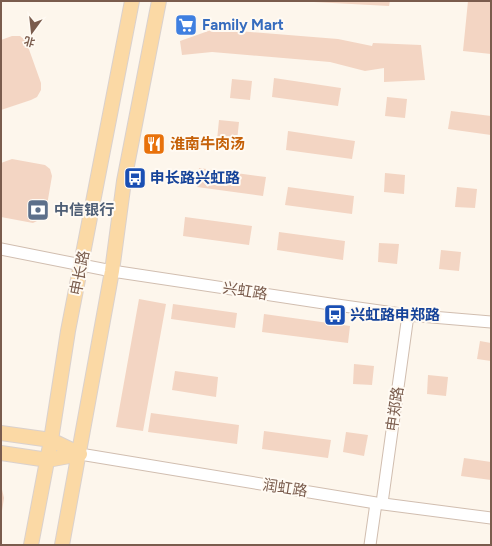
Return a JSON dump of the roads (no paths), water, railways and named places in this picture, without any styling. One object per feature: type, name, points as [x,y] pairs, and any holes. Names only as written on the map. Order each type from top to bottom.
[{"type":"main road","name":"申长路","points":[[31,545],[48,460],[68,331],[82,265],[96,179],[132,1]]},
{"type":"main road","name":"申长路","points":[[62,545],[80,454],[112,271],[124,181],[159,1]]},
{"type":"main road","name":"润虹路","points":[[1,433],[51,440],[80,454]]},
{"type":"main road","name":"润虹路","points":[[1,453],[48,460],[80,454]]},
{"type":"street","name":"兴虹路","points":[[1,250],[112,271],[408,315],[491,322]]},
{"type":"street","name":"申郑路","points":[[370,545],[379,503],[408,315]]},
{"type":"street","name":"润虹路","points":[[80,454],[379,503],[491,518]]},
{"type":"place","name":"Family Mart","points":[[186,25]]},
{"type":"place","name":"淮南牛肉汤","points":[[154,144]]},
{"type":"place","name":"申长路兴虹路","points":[[135,178]]},
{"type":"place","name":"中信银行","points":[[38,210]]},
{"type":"place","name":"兴虹路申郑路","points":[[335,315]]}]
